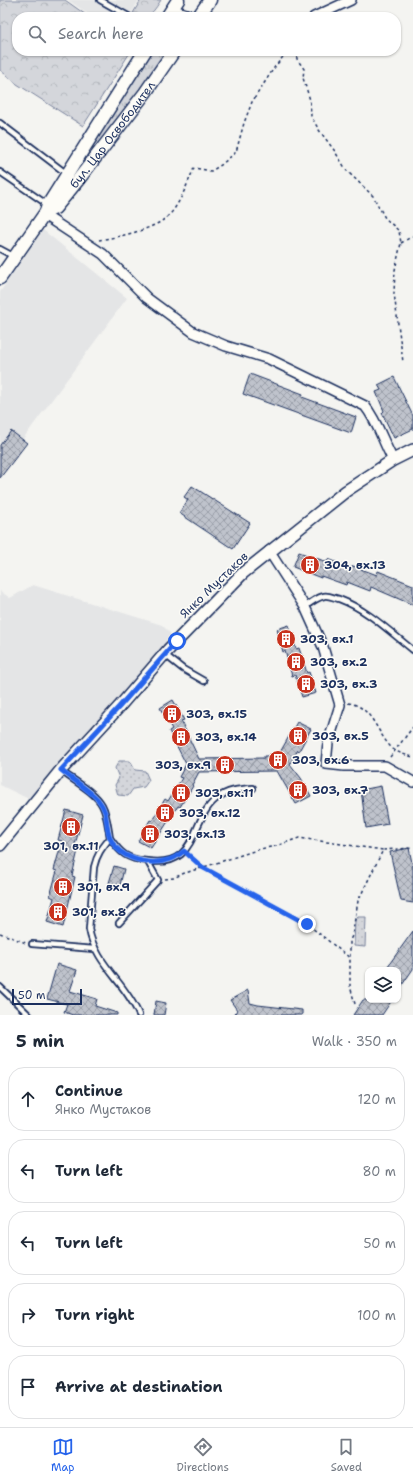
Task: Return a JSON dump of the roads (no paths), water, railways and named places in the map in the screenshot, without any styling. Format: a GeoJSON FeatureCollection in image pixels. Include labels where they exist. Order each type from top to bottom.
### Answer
{"type":"FeatureCollection","features":[{"type":"Feature","properties":{"kind":"main road"},"geometry":{"type":"LineString","coordinates":[[202,12],[210,0]]}},
{"type":"Feature","properties":{"kind":"main road","name":"бул. Цар Освободител"},"geometry":{"type":"LineString","coordinates":[[2,273],[46,210],[142,56]]}},
{"type":"Feature","properties":{"kind":"main road","name":"бул. Цар Освободител"},"geometry":{"type":"LineString","coordinates":[[46,210],[56,208],[145,93],[171,56]]}},
{"type":"Feature","properties":{"kind":"street"},"geometry":{"type":"LineString","coordinates":[[325,12],[351,0]]}},
{"type":"Feature","properties":{"kind":"street"},"geometry":{"type":"LineString","coordinates":[[46,210],[103,254],[146,298],[193,332],[226,346],[269,360],[365,406],[374,418],[385,445],[394,460]]}},
{"type":"Feature","properties":{"kind":"street","name":"Янко Мустаков"},"geometry":{"type":"LineString","coordinates":[[0,845],[61,770],[119,707],[164,654],[243,573],[346,491],[394,460],[413,450]]}},
{"type":"Feature","properties":{"kind":"street"},"geometry":{"type":"LineString","coordinates":[[269,551],[305,607],[323,647],[340,705],[328,743],[326,764],[344,766],[385,766],[413,782]]}},
{"type":"Feature","properties":{"kind":"lane"},"geometry":{"type":"LineString","coordinates":[[100,0],[121,12]]}},
{"type":"Feature","properties":{"kind":"lane"},"geometry":{"type":"LineString","coordinates":[[0,123],[67,174]]}},
{"type":"Feature","properties":{"kind":"lane"},"geometry":{"type":"LineString","coordinates":[[0,172],[46,210]]}},
{"type":"Feature","properties":{"kind":"lane"},"geometry":{"type":"LineString","coordinates":[[0,249],[14,257]]}},
{"type":"Feature","properties":{"kind":"lane"},"geometry":{"type":"LineString","coordinates":[[305,607],[315,599],[325,596],[331,596],[352,604],[368,613],[413,650]]}},
{"type":"Feature","properties":{"kind":"lane"},"geometry":{"type":"LineString","coordinates":[[164,654],[183,670],[204,681]]}},
{"type":"Feature","properties":{"kind":"lane"},"geometry":{"type":"LineString","coordinates":[[61,770],[98,799],[103,806],[110,838],[119,851],[124,855],[137,860],[148,862],[170,860],[184,851],[193,839],[204,814],[215,800],[224,793],[254,788]]}},
{"type":"Feature","properties":{"kind":"lane"},"geometry":{"type":"LineString","coordinates":[[110,838],[96,857],[89,930],[94,949],[130,998],[139,1015]]}},
{"type":"Feature","properties":{"kind":"lane"},"geometry":{"type":"LineString","coordinates":[[119,924],[158,880],[148,862]]}},
{"type":"Feature","properties":{"kind":"lane"},"geometry":{"type":"LineString","coordinates":[[32,944],[94,949]]}},
{"type":"Feature","properties":{"kind":"lane"},"geometry":{"type":"LineString","coordinates":[[0,987],[29,1015]]}},
{"type":"Feature","properties":{"kind":"place","name":"304, вх.13"},"geometry":{"type":"Point","coordinates":[310,565]}},
{"type":"Feature","properties":{"kind":"place","name":"303, вх.1"},"geometry":{"type":"Point","coordinates":[286,639]}},
{"type":"Feature","properties":{"kind":"place","name":"303, вх.2"},"geometry":{"type":"Point","coordinates":[296,662]}},
{"type":"Feature","properties":{"kind":"place","name":"303, вх.3"},"geometry":{"type":"Point","coordinates":[306,684]}},
{"type":"Feature","properties":{"kind":"place","name":"303, вх.15"},"geometry":{"type":"Point","coordinates":[172,714]}},
{"type":"Feature","properties":{"kind":"place","name":"303, вх.5"},"geometry":{"type":"Point","coordinates":[298,736]}},
{"type":"Feature","properties":{"kind":"place","name":"303, вх.14"},"geometry":{"type":"Point","coordinates":[181,737]}},
{"type":"Feature","properties":{"kind":"place","name":"303, вх.6"},"geometry":{"type":"Point","coordinates":[278,760]}},
{"type":"Feature","properties":{"kind":"place","name":"303, вх.9"},"geometry":{"type":"Point","coordinates":[225,765]}},
{"type":"Feature","properties":{"kind":"place","name":"303, вх.7"},"geometry":{"type":"Point","coordinates":[298,790]}},
{"type":"Feature","properties":{"kind":"place","name":"303, вх.11"},"geometry":{"type":"Point","coordinates":[181,793]}},
{"type":"Feature","properties":{"kind":"place","name":"303, вх.12"},"geometry":{"type":"Point","coordinates":[165,813]}},
{"type":"Feature","properties":{"kind":"place","name":"301, вх.11"},"geometry":{"type":"Point","coordinates":[71,827]}},
{"type":"Feature","properties":{"kind":"place","name":"303, вх.13"},"geometry":{"type":"Point","coordinates":[150,834]}},
{"type":"Feature","properties":{"kind":"place","name":"301, вх.9"},"geometry":{"type":"Point","coordinates":[63,887]}},
{"type":"Feature","properties":{"kind":"place","name":"301, вх.8"},"geometry":{"type":"Point","coordinates":[58,912]}}]}
